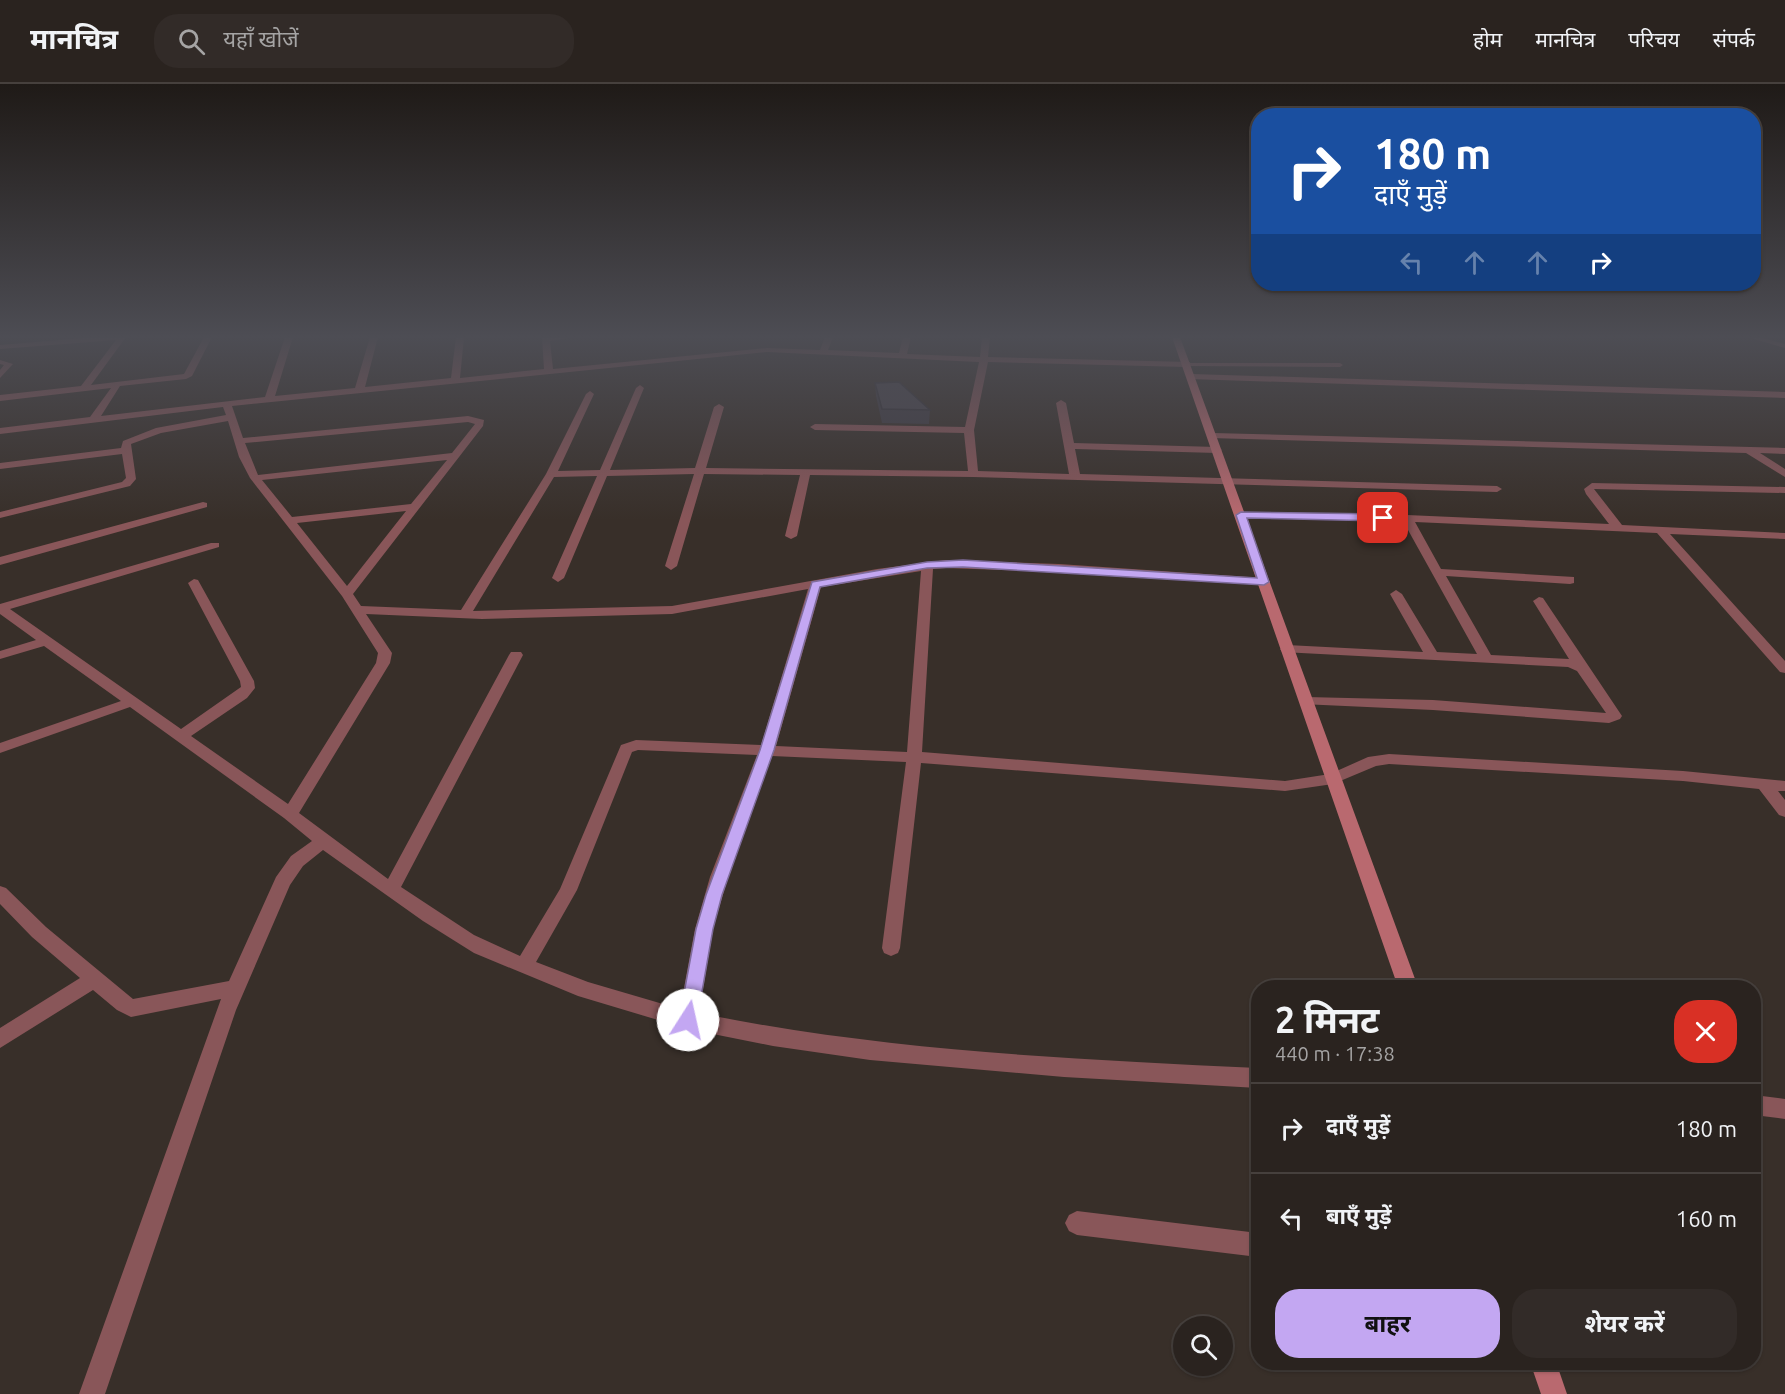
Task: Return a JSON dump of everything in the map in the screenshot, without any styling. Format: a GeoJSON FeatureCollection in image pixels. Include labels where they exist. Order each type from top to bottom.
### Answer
{"type":"FeatureCollection","features":[{"type":"Feature","properties":{"kind":"main road"},"geometry":{"type":"LineString","coordinates":[[1199,398],[1405,980]]}},
{"type":"Feature","properties":{"kind":"main road"},"geometry":{"type":"LineString","coordinates":[[1547,1370],[1557,1393]]}},
{"type":"Feature","properties":{"kind":"street"},"geometry":{"type":"LineString","coordinates":[[94,419],[108,398]]}},
{"type":"Feature","properties":{"kind":"street"},"geometry":{"type":"LineString","coordinates":[[0,431],[279,398]]}},
{"type":"Feature","properties":{"kind":"street"},"geometry":{"type":"LineString","coordinates":[[464,615],[550,474],[588,398]]}},
{"type":"Feature","properties":{"kind":"street"},"geometry":{"type":"LineString","coordinates":[[558,578],[636,398]]}},
{"type":"Feature","properties":{"kind":"street"},"geometry":{"type":"LineString","coordinates":[[973,474],[969,430],[976,398]]}},
{"type":"Feature","properties":{"kind":"street"},"geometry":{"type":"LineString","coordinates":[[1061,403],[1075,476]]}},
{"type":"Feature","properties":{"kind":"street"},"geometry":{"type":"LineString","coordinates":[[227,404],[244,457],[255,478],[347,594],[382,645],[385,653],[383,663],[290,814]]}},
{"type":"Feature","properties":{"kind":"street"},"geometry":{"type":"LineString","coordinates":[[671,566],[719,407]]}},
{"type":"Feature","properties":{"kind":"street"},"geometry":{"type":"LineString","coordinates":[[0,514],[126,484],[132,479],[126,443],[134,437],[231,417]]}},
{"type":"Feature","properties":{"kind":"street"},"geometry":{"type":"LineString","coordinates":[[240,441],[468,419],[479,420],[480,424],[347,594]]}},
{"type":"Feature","properties":{"kind":"street"},"geometry":{"type":"LineString","coordinates":[[815,427],[969,430]]}},
{"type":"Feature","properties":{"kind":"street"},"geometry":{"type":"LineString","coordinates":[[1070,446],[1215,443],[1785,451]]}},
{"type":"Feature","properties":{"kind":"street"},"geometry":{"type":"LineString","coordinates":[[0,466],[127,450]]}},
{"type":"Feature","properties":{"kind":"street"},"geometry":{"type":"LineString","coordinates":[[1748,450],[1785,474]]}},
{"type":"Feature","properties":{"kind":"street"},"geometry":{"type":"LineString","coordinates":[[255,478],[454,456]]}},
{"type":"Feature","properties":{"kind":"street"},"geometry":{"type":"LineString","coordinates":[[550,474],[701,471],[973,474],[1497,489]]}},
{"type":"Feature","properties":{"kind":"street"},"geometry":{"type":"LineString","coordinates":[[792,536],[806,472]]}},
{"type":"Feature","properties":{"kind":"street"},"geometry":{"type":"LineString","coordinates":[[1619,529],[1592,494],[1589,489],[1592,486],[1785,490]]}},
{"type":"Feature","properties":{"kind":"street"},"geometry":{"type":"LineString","coordinates":[[0,561],[203,506]]}},
{"type":"Feature","properties":{"kind":"street"},"geometry":{"type":"LineString","coordinates":[[289,521],[417,507]]}},
{"type":"Feature","properties":{"kind":"street"},"geometry":{"type":"LineString","coordinates":[[1241,515],[1407,518],[1785,536]]}},
{"type":"Feature","properties":{"kind":"street"},"geometry":{"type":"LineString","coordinates":[[1407,518],[1487,660]]}},
{"type":"Feature","properties":{"kind":"street"},"geometry":{"type":"LineString","coordinates":[[1661,531],[1785,669]]}},
{"type":"Feature","properties":{"kind":"street"},"geometry":{"type":"LineString","coordinates":[[0,608],[214,545]]}},
{"type":"Feature","properties":{"kind":"street"},"geometry":{"type":"LineString","coordinates":[[358,610],[464,615],[672,610],[927,565],[963,564],[1059,568],[1264,582]]}},
{"type":"Feature","properties":{"kind":"street"},"geometry":{"type":"LineString","coordinates":[[891,948],[914,758],[927,565]]}},
{"type":"Feature","properties":{"kind":"street"},"geometry":{"type":"LineString","coordinates":[[1438,572],[1570,580]]}},
{"type":"Feature","properties":{"kind":"street"},"geometry":{"type":"LineString","coordinates":[[180,737],[242,695],[248,688],[247,681],[194,583]]}},
{"type":"Feature","properties":{"kind":"street"},"geometry":{"type":"LineString","coordinates":[[688,1020],[704,929],[719,877],[767,750],[816,585]]}},
{"type":"Feature","properties":{"kind":"street"},"geometry":{"type":"LineString","coordinates":[[1396,594],[1432,657]]}},
{"type":"Feature","properties":{"kind":"street"},"geometry":{"type":"LineString","coordinates":[[1306,701],[1392,703],[1616,716],[1539,601]]}},
{"type":"Feature","properties":{"kind":"street"},"geometry":{"type":"LineString","coordinates":[[0,608],[40,643],[290,814],[311,850],[391,890],[436,921],[491,953],[559,981],[688,1020],[787,1041],[948,1061],[1251,1078]]}},
{"type":"Feature","properties":{"kind":"street"},"geometry":{"type":"LineString","coordinates":[[0,655],[40,643]]}},
{"type":"Feature","properties":{"kind":"street"},"geometry":{"type":"LineString","coordinates":[[1287,649],[1563,662],[1582,668]]}},
{"type":"Feature","properties":{"kind":"street"},"geometry":{"type":"LineString","coordinates":[[391,890],[516,655]]}},
{"type":"Feature","properties":{"kind":"street"},"geometry":{"type":"LineString","coordinates":[[0,748],[126,704]]}},
{"type":"Feature","properties":{"kind":"street"},"geometry":{"type":"LineString","coordinates":[[524,967],[568,890],[627,749],[636,745],[914,758],[1285,786],[1333,779],[1373,761],[1389,759],[1683,776],[1785,786]]}},
{"type":"Feature","properties":{"kind":"street"},"geometry":{"type":"LineString","coordinates":[[1764,784],[1785,811]]}},
{"type":"Feature","properties":{"kind":"street"},"geometry":{"type":"LineString","coordinates":[[93,1394],[181,1134],[236,988],[282,882],[311,850]]}},
{"type":"Feature","properties":{"kind":"street"},"geometry":{"type":"LineString","coordinates":[[0,893],[39,932],[123,1004],[131,1008],[236,988]]}},
{"type":"Feature","properties":{"kind":"street"},"geometry":{"type":"LineString","coordinates":[[0,1039],[94,979]]}},
{"type":"Feature","properties":{"kind":"street"},"geometry":{"type":"LineString","coordinates":[[1761,1106],[1785,1108]]}},
{"type":"Feature","properties":{"kind":"street"},"geometry":{"type":"LineString","coordinates":[[1077,1223],[1251,1244]]}},
{"type":"Feature","properties":{"kind":"building"},"geometry":{"type":"Polygon","coordinates":[[[879,398],[917,398],[930,410],[882,409],[879,398]]]}},
{"type":"Feature","properties":{"kind":"route"},"geometry":{"type":"LineString","coordinates":[[688,1020],[704,929],[719,877],[767,750],[816,585],[927,565],[963,564],[1264,582],[1241,515],[1383,518]]}}]}
